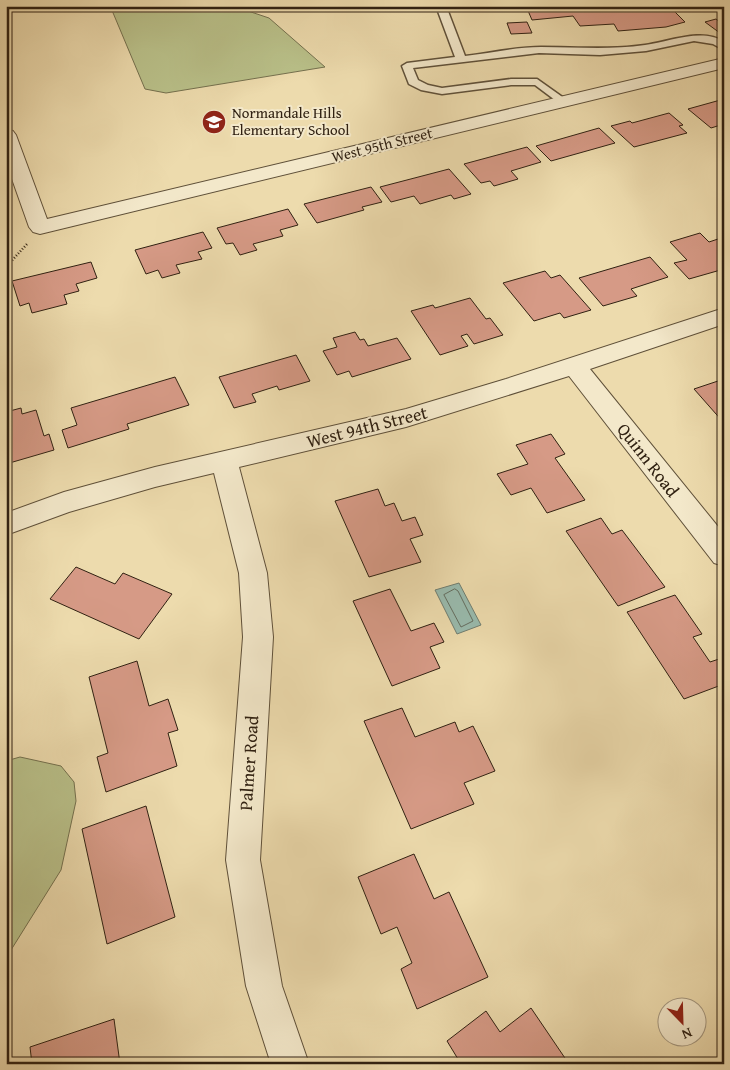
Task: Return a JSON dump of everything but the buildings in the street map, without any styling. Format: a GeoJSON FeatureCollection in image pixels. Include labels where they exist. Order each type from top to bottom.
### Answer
{"type":"FeatureCollection","features":[{"type":"Feature","properties":{"kind":"street","name":"West 95th Street"},"geometry":{"type":"LineString","coordinates":[[6,135],[40,228],[724,62]]}},
{"type":"Feature","properties":{"kind":"street","name":"West 94th Street"},"geometry":{"type":"LineString","coordinates":[[6,524],[64,503],[155,477],[406,418],[724,316]]}},
{"type":"Feature","properties":{"kind":"street","name":"Quinn Road"},"geometry":{"type":"LineString","coordinates":[[573,365],[724,555]]}},
{"type":"Feature","properties":{"kind":"street","name":"Palmer Road"},"geometry":{"type":"LineString","coordinates":[[224,461],[253,573],[258,637],[243,860],[264,986],[290,1064]]}},
{"type":"Feature","properties":{"kind":"lane"},"geometry":{"type":"LineString","coordinates":[[441,6],[461,60]]}},
{"type":"Feature","properties":{"kind":"lane"},"geometry":{"type":"LineString","coordinates":[[563,101],[537,82],[511,82],[442,91],[425,88],[413,82],[407,66],[539,50],[600,52],[646,48],[694,38],[716,41],[724,46]]}},
{"type":"Feature","properties":{"kind":"path"},"geometry":{"type":"LineString","coordinates":[[717,6],[724,11]]}},
{"type":"Feature","properties":{"kind":"green space"},"geometry":{"type":"Polygon","coordinates":[[[126,6],[233,6],[269,18],[325,67],[166,93],[145,89],[111,8],[126,6]]]}},
{"type":"Feature","properties":{"kind":"green space"},"geometry":{"type":"Polygon","coordinates":[[[20,757],[61,766],[74,782],[76,801],[61,870],[6,958],[6,761],[20,757]]]}},
{"type":"Feature","properties":{"kind":"water"},"geometry":{"type":"Polygon","coordinates":[[[459,583],[481,625],[457,634],[435,590],[459,583]]]}},
{"type":"Feature","properties":{"kind":"place","name":"Normandale Hills Elementary School"},"geometry":{"type":"Point","coordinates":[214,122]}}]}
